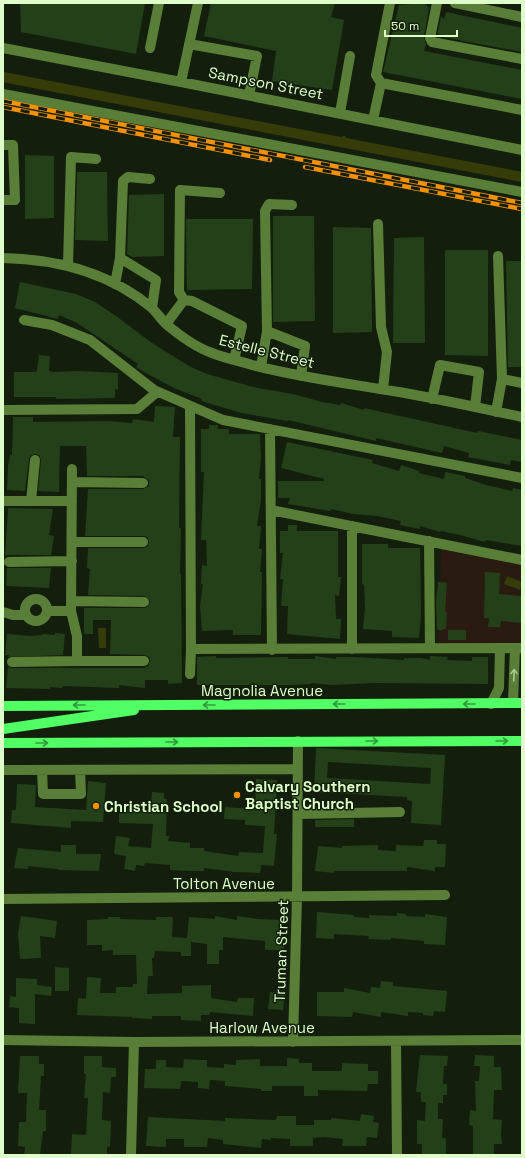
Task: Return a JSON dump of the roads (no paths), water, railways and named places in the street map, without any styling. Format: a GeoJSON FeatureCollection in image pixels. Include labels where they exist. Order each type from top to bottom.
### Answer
{"type":"FeatureCollection","features":[{"type":"Feature","properties":{"kind":"main road","name":"Magnolia Avenue"},"geometry":{"type":"LineString","coordinates":[[3,706],[518,703]]}},
{"type":"Feature","properties":{"kind":"main road"},"geometry":{"type":"LineString","coordinates":[[3,729],[176,705]]}},
{"type":"Feature","properties":{"kind":"main road"},"geometry":{"type":"LineString","coordinates":[[3,743],[522,741]]}},
{"type":"Feature","properties":{"kind":"street"},"geometry":{"type":"LineString","coordinates":[[150,48],[159,3]]}},
{"type":"Feature","properties":{"kind":"street"},"geometry":{"type":"LineString","coordinates":[[181,82],[198,3]]}},
{"type":"Feature","properties":{"kind":"street"},"geometry":{"type":"LineString","coordinates":[[373,120],[381,83],[376,75],[390,3]]}},
{"type":"Feature","properties":{"kind":"street"},"geometry":{"type":"LineString","coordinates":[[437,3],[430,38],[432,42],[522,59]]}},
{"type":"Feature","properties":{"kind":"street"},"geometry":{"type":"LineString","coordinates":[[456,3],[522,17]]}},
{"type":"Feature","properties":{"kind":"street"},"geometry":{"type":"LineString","coordinates":[[190,44],[257,56],[249,95]]}},
{"type":"Feature","properties":{"kind":"street","name":"Sampson Street"},"geometry":{"type":"LineString","coordinates":[[3,48],[249,95],[522,150]]}},
{"type":"Feature","properties":{"kind":"street"},"geometry":{"type":"LineString","coordinates":[[340,113],[350,56]]}},
{"type":"Feature","properties":{"kind":"street"},"geometry":{"type":"LineString","coordinates":[[381,83],[522,110]]}},
{"type":"Feature","properties":{"kind":"street"},"geometry":{"type":"LineString","coordinates":[[3,94],[522,192]]}},
{"type":"Feature","properties":{"kind":"street"},"geometry":{"type":"LineString","coordinates":[[3,145],[14,145],[15,200],[3,200]]}},
{"type":"Feature","properties":{"kind":"street"},"geometry":{"type":"LineString","coordinates":[[68,265],[70,157],[96,159]]}},
{"type":"Feature","properties":{"kind":"street"},"geometry":{"type":"LineString","coordinates":[[115,284],[120,258],[123,181],[128,177],[150,179]]}},
{"type":"Feature","properties":{"kind":"street"},"geometry":{"type":"LineString","coordinates":[[184,300],[179,292],[180,190],[220,193]]}},
{"type":"Feature","properties":{"kind":"street"},"geometry":{"type":"LineString","coordinates":[[261,367],[267,331],[265,208],[269,204],[292,205]]}},
{"type":"Feature","properties":{"kind":"street"},"geometry":{"type":"LineString","coordinates":[[378,224],[381,327],[387,352],[383,389]]}},
{"type":"Feature","properties":{"kind":"street"},"geometry":{"type":"LineString","coordinates":[[496,412],[502,379],[498,256]]}},
{"type":"Feature","properties":{"kind":"street","name":"Estelle Street"},"geometry":{"type":"LineString","coordinates":[[3,258],[28,258],[68,265],[115,284],[152,308],[166,324],[211,353],[261,367],[302,376],[383,389],[522,417]]}},
{"type":"Feature","properties":{"kind":"street"},"geometry":{"type":"LineString","coordinates":[[120,258],[156,280],[152,308]]}},
{"type":"Feature","properties":{"kind":"street"},"geometry":{"type":"LineString","coordinates":[[166,324],[184,300]]}},
{"type":"Feature","properties":{"kind":"street"},"geometry":{"type":"LineString","coordinates":[[184,300],[192,301],[242,326],[234,360]]}},
{"type":"Feature","properties":{"kind":"street"},"geometry":{"type":"LineString","coordinates":[[24,320],[52,325],[90,340],[157,392],[223,420],[522,478]]}},
{"type":"Feature","properties":{"kind":"street"},"geometry":{"type":"LineString","coordinates":[[267,331],[305,346],[302,376]]}},
{"type":"Feature","properties":{"kind":"street"},"geometry":{"type":"LineString","coordinates":[[432,399],[440,365],[479,372],[475,407]]}},
{"type":"Feature","properties":{"kind":"street"},"geometry":{"type":"LineString","coordinates":[[502,379],[522,383]]}},
{"type":"Feature","properties":{"kind":"street"},"geometry":{"type":"LineString","coordinates":[[4,410],[137,409],[157,392]]}},
{"type":"Feature","properties":{"kind":"street"},"geometry":{"type":"LineString","coordinates":[[190,407],[190,674]]}},
{"type":"Feature","properties":{"kind":"street"},"geometry":{"type":"LineString","coordinates":[[270,429],[272,650]]}},
{"type":"Feature","properties":{"kind":"street"},"geometry":{"type":"LineString","coordinates":[[31,501],[35,460]]}},
{"type":"Feature","properties":{"kind":"street"},"geometry":{"type":"LineString","coordinates":[[72,469],[71,606],[77,636],[77,661]]}},
{"type":"Feature","properties":{"kind":"street"},"geometry":{"type":"LineString","coordinates":[[72,482],[143,483]]}},
{"type":"Feature","properties":{"kind":"street"},"geometry":{"type":"LineString","coordinates":[[3,501],[72,502]]}},
{"type":"Feature","properties":{"kind":"street"},"geometry":{"type":"LineString","coordinates":[[271,510],[522,560]]}},
{"type":"Feature","properties":{"kind":"street"},"geometry":{"type":"LineString","coordinates":[[352,526],[352,649]]}},
{"type":"Feature","properties":{"kind":"street"},"geometry":{"type":"LineString","coordinates":[[428,541],[430,648]]}},
{"type":"Feature","properties":{"kind":"street"},"geometry":{"type":"LineString","coordinates":[[72,542],[143,542]]}},
{"type":"Feature","properties":{"kind":"street"},"geometry":{"type":"LineString","coordinates":[[9,562],[72,561]]}},
{"type":"Feature","properties":{"kind":"street"},"geometry":{"type":"LineString","coordinates":[[4,612],[13,615],[25,611],[29,601],[40,600],[45,604],[47,611],[44,618],[38,622],[30,620],[25,611]]}},
{"type":"Feature","properties":{"kind":"street"},"geometry":{"type":"LineString","coordinates":[[47,611],[71,606],[144,602]]}},
{"type":"Feature","properties":{"kind":"street"},"geometry":{"type":"LineString","coordinates":[[491,704],[499,688],[500,648]]}},
{"type":"Feature","properties":{"kind":"street"},"geometry":{"type":"LineString","coordinates":[[191,649],[272,650],[518,648],[518,703]]}},
{"type":"Feature","properties":{"kind":"street"},"geometry":{"type":"LineString","coordinates":[[12,662],[144,661]]}},
{"type":"Feature","properties":{"kind":"street","name":"Truman Street"},"geometry":{"type":"LineString","coordinates":[[293,1042],[297,897],[298,741]]}},
{"type":"Feature","properties":{"kind":"street"},"geometry":{"type":"LineString","coordinates":[[3,770],[298,769]]}},
{"type":"Feature","properties":{"kind":"street"},"geometry":{"type":"LineString","coordinates":[[42,770],[43,794],[81,794],[80,770]]}},
{"type":"Feature","properties":{"kind":"street"},"geometry":{"type":"LineString","coordinates":[[298,814],[400,812]]}},
{"type":"Feature","properties":{"kind":"street","name":"Tolton Avenue"},"geometry":{"type":"LineString","coordinates":[[3,899],[445,895]]}},
{"type":"Feature","properties":{"kind":"street","name":"Harlow Avenue"},"geometry":{"type":"LineString","coordinates":[[3,1040],[293,1042],[522,1040]]}},
{"type":"Feature","properties":{"kind":"street"},"geometry":{"type":"LineString","coordinates":[[396,1041],[397,1155]]}},
{"type":"Feature","properties":{"kind":"street"},"geometry":{"type":"LineString","coordinates":[[132,1155],[134,1042]]}},
{"type":"Feature","properties":{"kind":"waterway"},"geometry":{"type":"LineString","coordinates":[[3,77],[522,177]]}},
{"type":"Feature","properties":{"kind":"waterway"},"geometry":{"type":"LineString","coordinates":[[343,142],[344,137]]}},
{"type":"Feature","properties":{"kind":"railway"},"geometry":{"type":"LineString","coordinates":[[3,101],[522,203]]}},
{"type":"Feature","properties":{"kind":"railway"},"geometry":{"type":"LineString","coordinates":[[3,107],[270,160]]}},
{"type":"Feature","properties":{"kind":"railway"},"geometry":{"type":"LineString","coordinates":[[305,167],[522,209]]}},
{"type":"Feature","properties":{"kind":"place","name":"Calvary Southern Baptist Church"},"geometry":{"type":"Point","coordinates":[237,795]}},
{"type":"Feature","properties":{"kind":"place","name":"Christian School"},"geometry":{"type":"Point","coordinates":[96,806]}}]}
